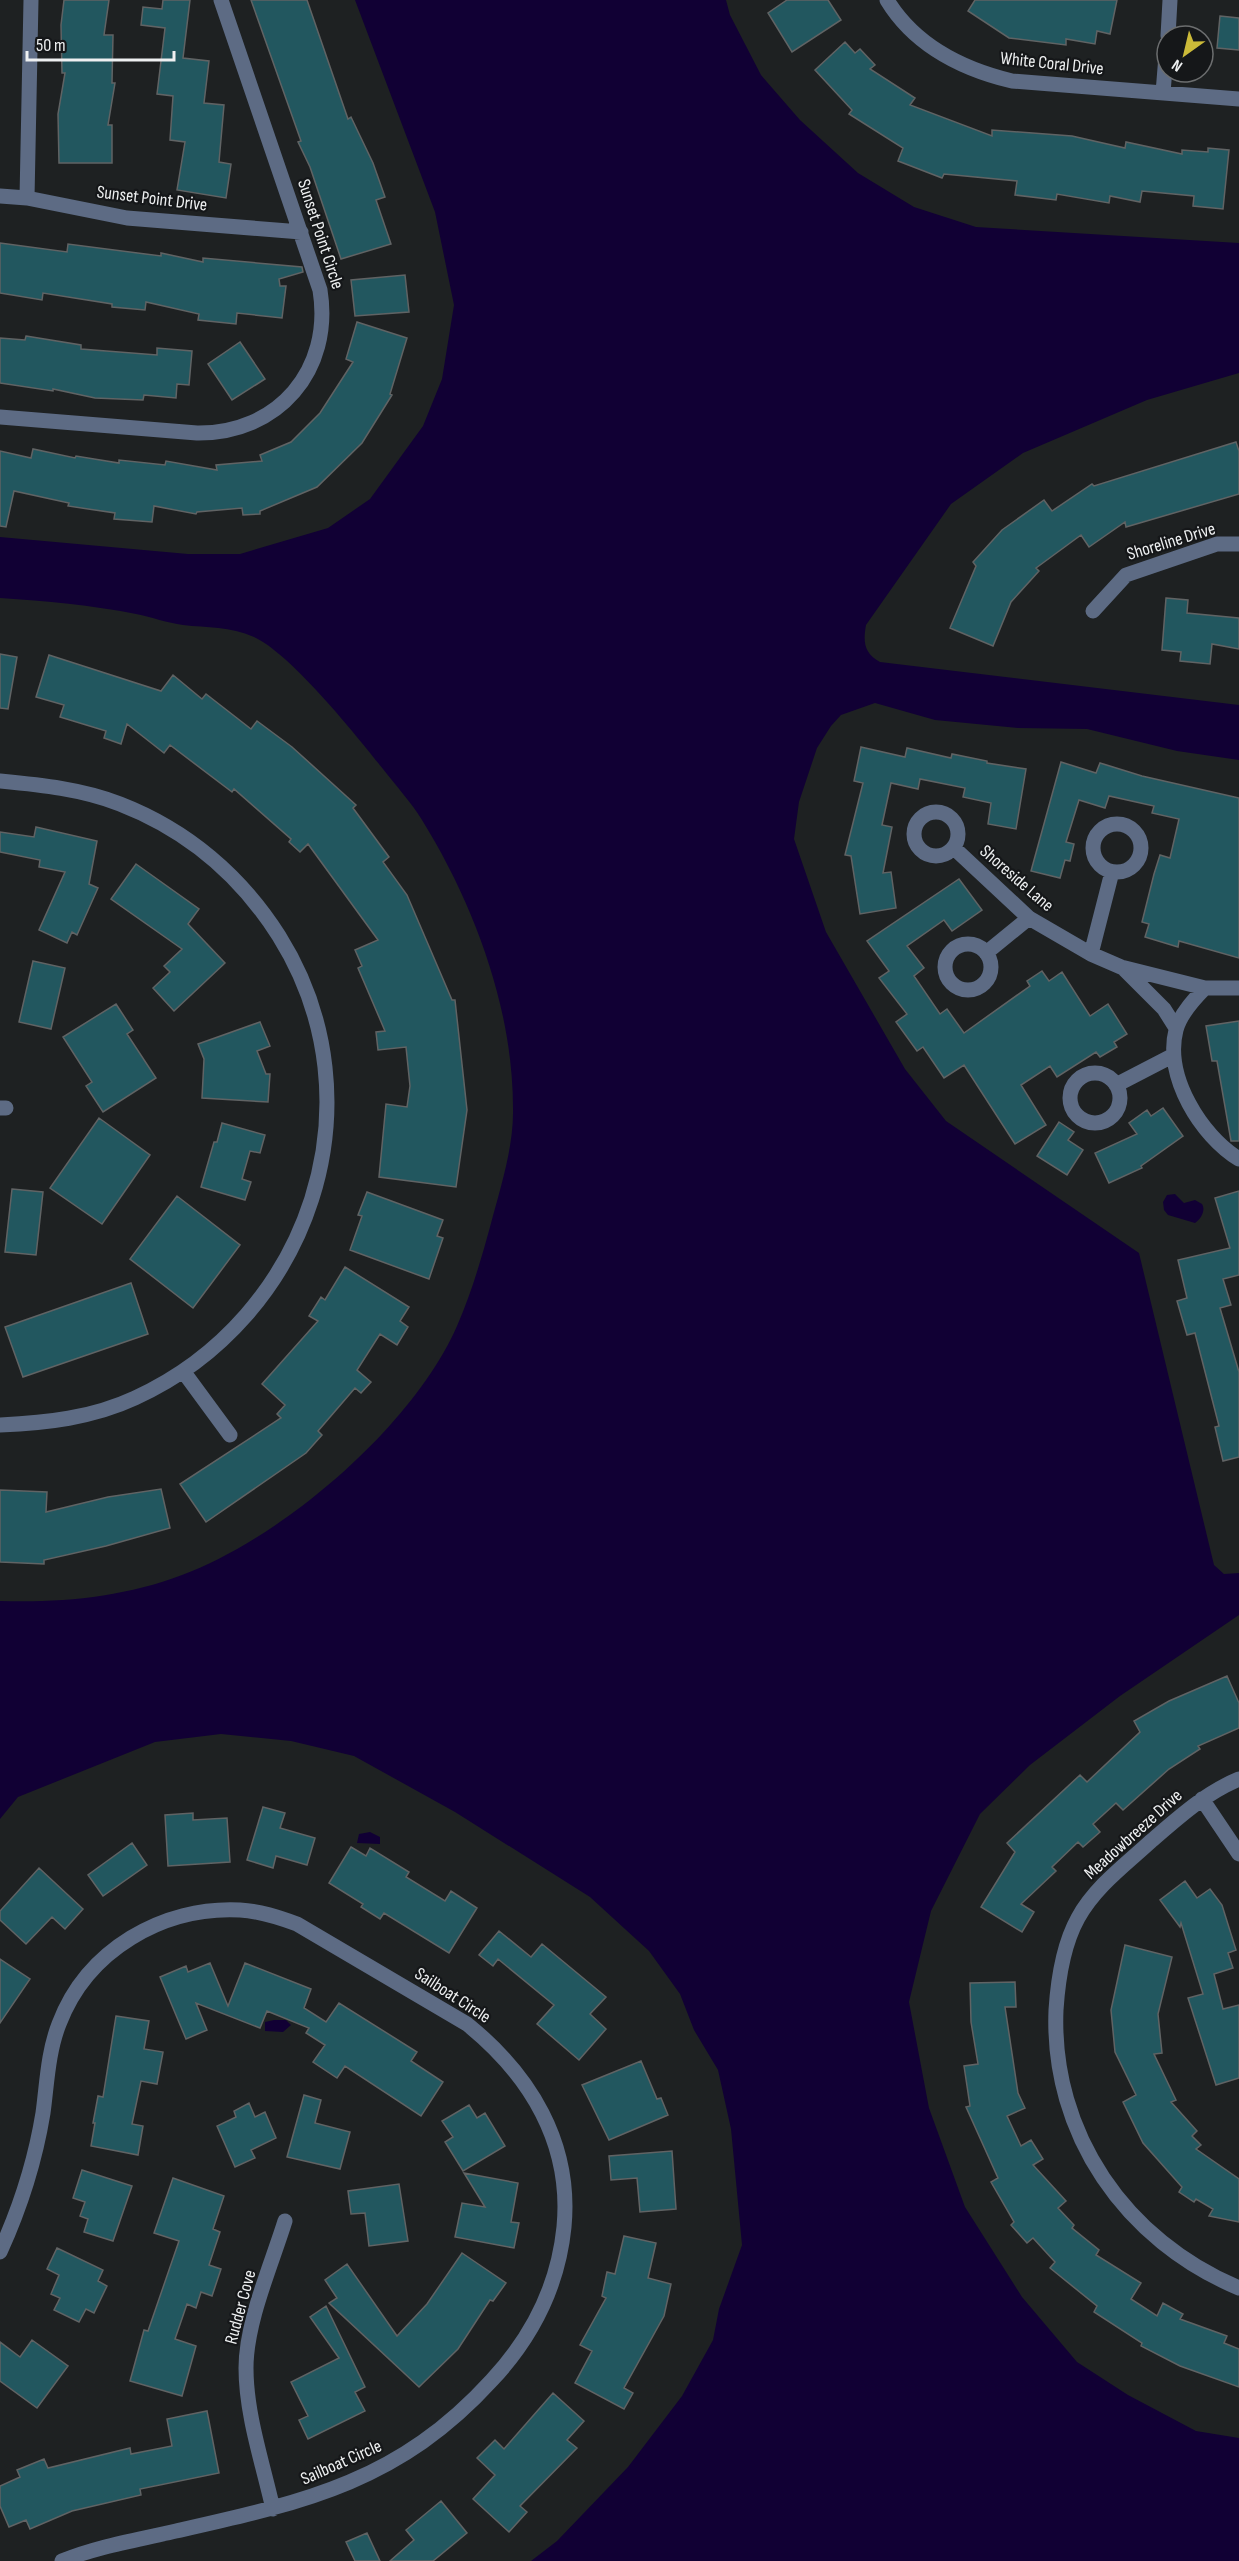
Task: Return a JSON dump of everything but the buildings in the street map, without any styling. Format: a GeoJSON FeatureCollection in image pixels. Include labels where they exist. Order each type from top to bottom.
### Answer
{"type":"FeatureCollection","features":[{"type":"Feature","properties":{"kind":"street"},"geometry":{"type":"LineString","coordinates":[[27,198],[30,0]]}},
{"type":"Feature","properties":{"kind":"street","name":"Sunset Point Circle"},"geometry":{"type":"LineString","coordinates":[[0,417],[211,433],[240,428],[266,416],[289,397],[303,380],[313,361],[321,333],[320,290],[220,0]]}},
{"type":"Feature","properties":{"kind":"street","name":"White Coral Drive"},"geometry":{"type":"LineString","coordinates":[[887,0],[910,29],[932,48],[957,63],[984,74],[1012,81],[1239,99]]}},
{"type":"Feature","properties":{"kind":"street"},"geometry":{"type":"LineString","coordinates":[[1169,24],[1170,0]]}},
{"type":"Feature","properties":{"kind":"street"},"geometry":{"type":"LineString","coordinates":[[1163,93],[1164,84]]}},
{"type":"Feature","properties":{"kind":"street","name":"Sunset Point Drive"},"geometry":{"type":"LineString","coordinates":[[0,196],[27,198],[127,218],[301,232]]}},
{"type":"Feature","properties":{"kind":"street","name":"Shoreline Drive"},"geometry":{"type":"LineString","coordinates":[[1093,611],[1126,575],[1216,544],[1239,544]]}},
{"type":"Feature","properties":{"kind":"street"},"geometry":{"type":"LineString","coordinates":[[0,781],[46,785],[88,793],[120,804],[184,837],[218,863],[254,901],[289,953],[307,992],[319,1033],[327,1104],[322,1162],[311,1203],[296,1243],[266,1292],[228,1335],[183,1371],[133,1399],[93,1413],[36,1424],[0,1425]]}},
{"type":"Feature","properties":{"kind":"street","name":"Shoreside Lane"},"geometry":{"type":"LineString","coordinates":[[954,848],[1029,918],[1091,954],[1121,967],[1205,988],[1239,988]]}},
{"type":"Feature","properties":{"kind":"street"},"geometry":{"type":"LineString","coordinates":[[1091,954],[1112,872]]}},
{"type":"Feature","properties":{"kind":"street"},"geometry":{"type":"LineString","coordinates":[[986,952],[1029,918]]}},
{"type":"Feature","properties":{"kind":"street","name":"Shoreside Lane"},"geometry":{"type":"LineString","coordinates":[[1121,967],[1149,991],[1164,1008],[1176,1028]]}},
{"type":"Feature","properties":{"kind":"street"},"geometry":{"type":"LineString","coordinates":[[1205,988],[1189,1006],[1176,1028],[1172,1056],[1194,1117],[1224,1150],[1239,1159]]}},
{"type":"Feature","properties":{"kind":"street"},"geometry":{"type":"LineString","coordinates":[[1116,1085],[1172,1056]]}},
{"type":"Feature","properties":{"kind":"street"},"geometry":{"type":"LineString","coordinates":[[183,1371],[230,1435]]}},
{"type":"Feature","properties":{"kind":"street","name":"Meadowbreeze Drive"},"geometry":{"type":"LineString","coordinates":[[1239,1779],[1202,1799],[1108,1881],[1082,1911],[1071,1932],[1062,1963],[1056,2030],[1059,2069],[1068,2109],[1083,2146],[1111,2192],[1135,2219],[1178,2256],[1214,2277],[1239,2288]]}},
{"type":"Feature","properties":{"kind":"street"},"geometry":{"type":"LineString","coordinates":[[1202,1799],[1239,1854]]}},
{"type":"Feature","properties":{"kind":"street","name":"Sailboat Circle"},"geometry":{"type":"LineString","coordinates":[[0,2252],[14,2220],[31,2168],[42,2115],[51,2050],[59,2023],[72,1997],[89,1974],[117,1947],[157,1923],[185,1914],[232,1910],[270,1915],[297,1924],[467,2024],[492,2044],[514,2068],[540,2108],[553,2138],[561,2169],[565,2217],[562,2249],[543,2310],[507,2364],[474,2401],[432,2436],[361,2479],[315,2497],[273,2510],[102,2548],[62,2561]]}},
{"type":"Feature","properties":{"kind":"street","name":"Rudder Cove"},"geometry":{"type":"LineString","coordinates":[[273,2510],[248,2394],[246,2367],[252,2327],[285,2221]]}},
{"type":"Feature","properties":{"kind":"shaded area"},"geometry":{"type":"Polygon","coordinates":[[[355,0],[726,0],[730,15],[761,75],[800,120],[858,173],[914,207],[976,227],[1239,243],[1239,373],[1147,400],[1023,453],[951,504],[866,625],[865,637],[868,651],[880,662],[1239,705],[1239,760],[1177,751],[1087,729],[1018,728],[935,720],[875,703],[841,715],[817,748],[799,802],[794,839],[826,932],[905,1069],[946,1121],[1139,1253],[1214,1565],[1224,1574],[1239,1573],[1239,1615],[1120,1696],[1030,1765],[980,1814],[931,1911],[909,2002],[929,2108],[965,2207],[1022,2297],[1077,2362],[1128,2395],[1196,2431],[1239,2438],[1239,2561],[531,2561],[557,2541],[628,2467],[682,2396],[713,2340],[719,2309],[742,2245],[731,2129],[718,2070],[694,2030],[680,1994],[649,1951],[590,1897],[455,1812],[354,1756],[291,1741],[221,1734],[155,1742],[18,1797],[0,1819],[0,1601],[46,1601],[92,1597],[138,1589],[182,1575],[262,1534],[302,1506],[341,1474],[378,1439],[410,1402],[437,1364],[457,1326],[479,1264],[509,1153],[513,1108],[506,1033],[498,995],[474,922],[441,852],[418,813],[357,736],[304,677],[269,646],[245,633],[177,624],[102,608],[0,598],[0,537],[188,554],[240,554],[328,528],[370,499],[423,426],[442,379],[454,305],[435,212],[355,0]]]}},
{"type":"Feature","properties":{"kind":"shaded area"},"geometry":{"type":"Polygon","coordinates":[[[1175,1194],[1184,1203],[1195,1200],[1202,1204],[1202,1214],[1195,1223],[1168,1215],[1164,1210],[1163,1202],[1167,1195],[1175,1194]]]}},
{"type":"Feature","properties":{"kind":"shaded area"},"geometry":{"type":"Polygon","coordinates":[[[370,1832],[380,1837],[380,1844],[357,1843],[359,1834],[370,1832]]]}},
{"type":"Feature","properties":{"kind":"shaded area"},"geometry":{"type":"Polygon","coordinates":[[[286,2020],[291,2025],[283,2032],[265,2031],[265,2022],[286,2020]]]}}]}
